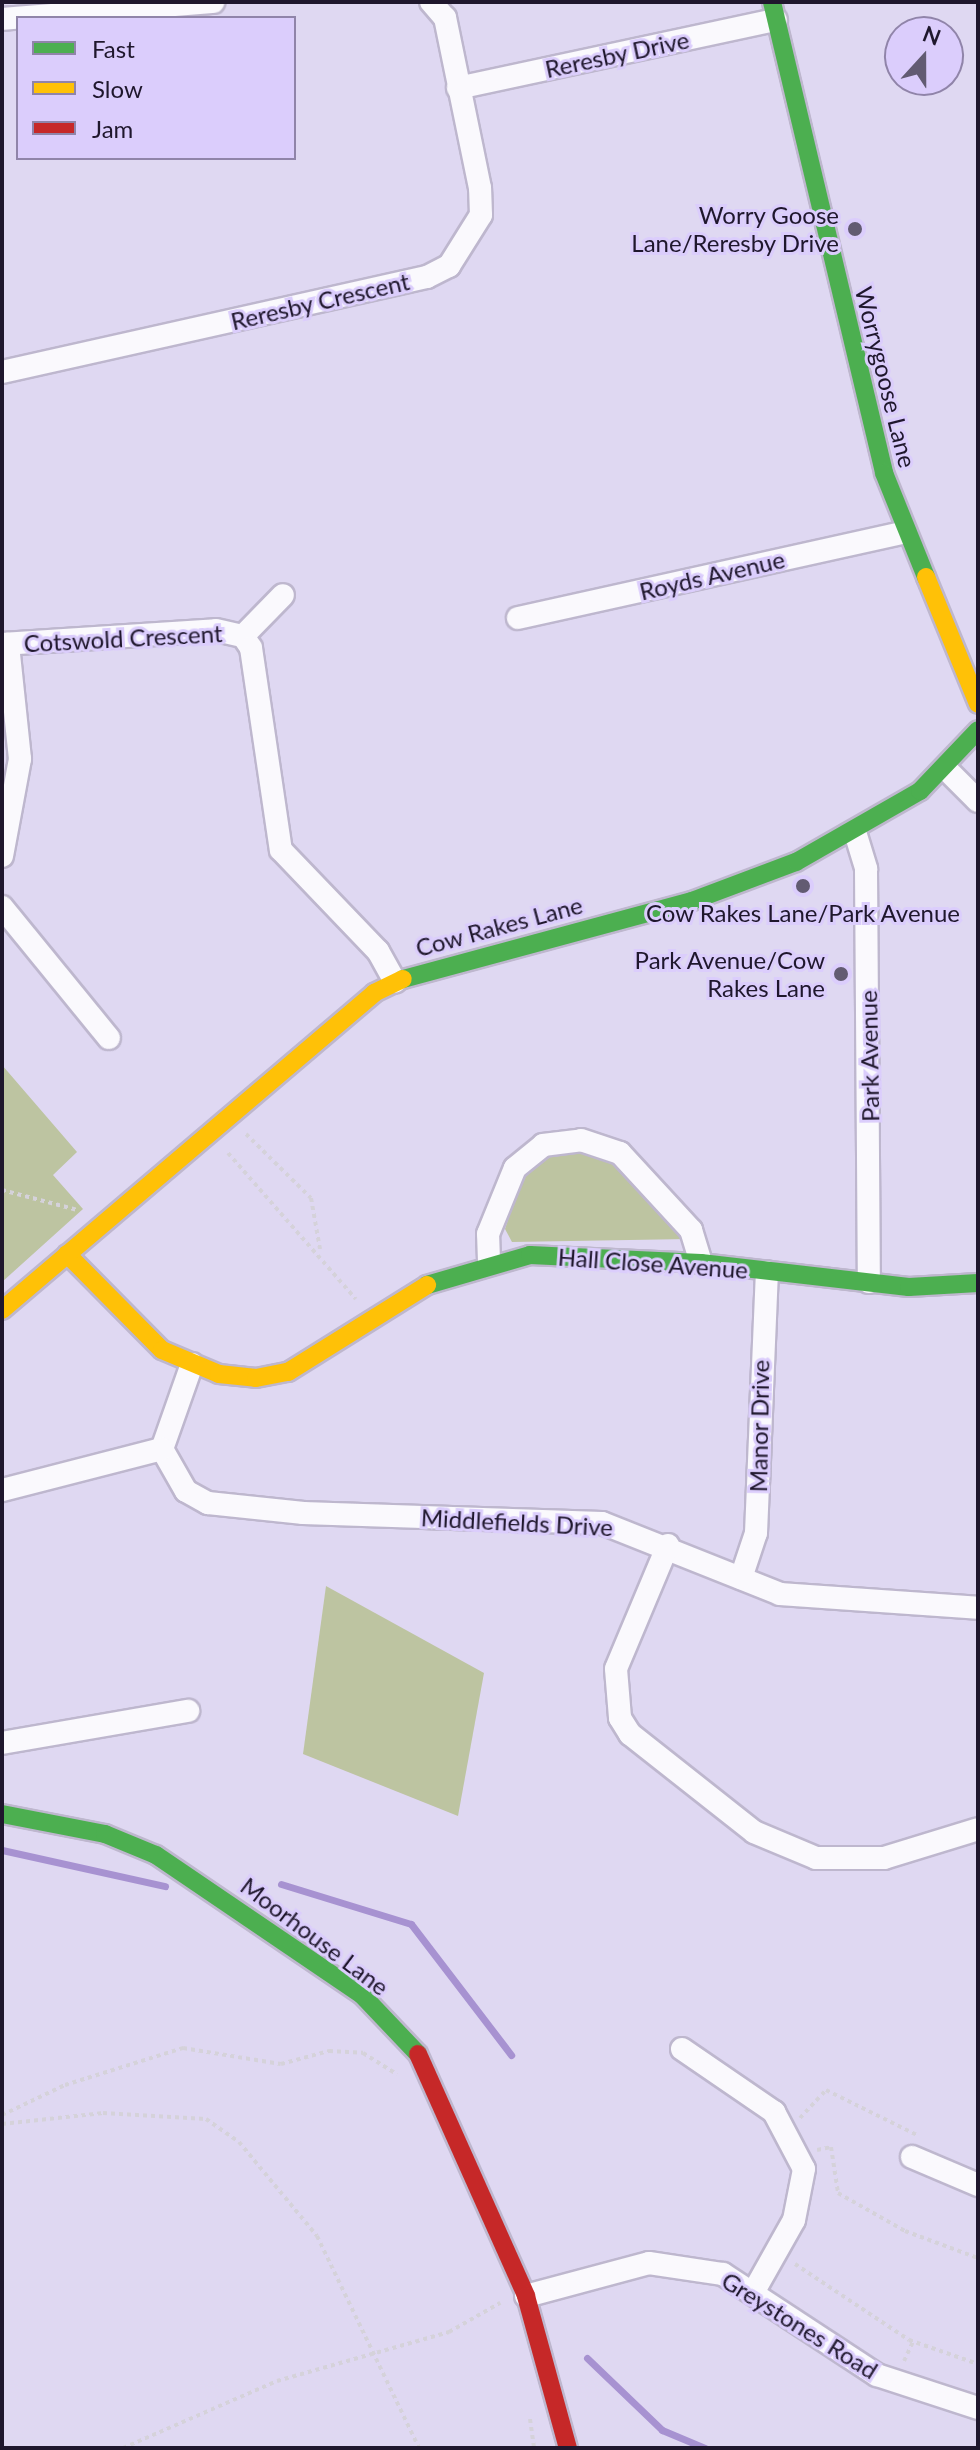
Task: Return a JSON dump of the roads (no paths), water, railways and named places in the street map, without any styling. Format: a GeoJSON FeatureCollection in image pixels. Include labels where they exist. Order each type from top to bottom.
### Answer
{"type":"FeatureCollection","features":[{"type":"Feature","properties":{"kind":"street"},"geometry":{"type":"LineString","coordinates":[[39,16],[213,2]]}},
{"type":"Feature","properties":{"kind":"street","name":"Reresby Crescent"},"geometry":{"type":"LineString","coordinates":[[2,372],[427,277],[449,266],[481,215],[445,18],[431,2]]}},
{"type":"Feature","properties":{"kind":"street","name":"Reresby Drive"},"geometry":{"type":"LineString","coordinates":[[458,88],[774,11]]}},
{"type":"Feature","properties":{"kind":"street","name":"Worrygoose Lane"},"geometry":{"type":"LineString","coordinates":[[774,11],[859,379],[905,532],[978,704]]}},
{"type":"Feature","properties":{"kind":"street","name":"Royds Avenue"},"geometry":{"type":"LineString","coordinates":[[518,618],[905,532]]}},
{"type":"Feature","properties":{"kind":"street","name":"Cotswold Crescent"},"geometry":{"type":"LineString","coordinates":[[243,636],[283,595]]}},
{"type":"Feature","properties":{"kind":"street","name":"Cotswold Crescent"},"geometry":{"type":"LineString","coordinates":[[5,644],[216,630],[243,636],[251,648],[281,850],[378,951],[395,982]]}},
{"type":"Feature","properties":{"kind":"street"},"geometry":{"type":"LineString","coordinates":[[2,856],[20,759],[5,644]]}},
{"type":"Feature","properties":{"kind":"street","name":"Cow Rakes Lane"},"geometry":{"type":"LineString","coordinates":[[2,1310],[351,1009],[395,982],[707,896],[855,832],[946,769],[978,730]]}},
{"type":"Feature","properties":{"kind":"street"},"geometry":{"type":"LineString","coordinates":[[946,769],[978,801]]}},
{"type":"Feature","properties":{"kind":"street","name":"Park Avenue"},"geometry":{"type":"LineString","coordinates":[[855,832],[866,869],[869,1282]]}},
{"type":"Feature","properties":{"kind":"street"},"geometry":{"type":"LineString","coordinates":[[2,907],[109,1038]]}},
{"type":"Feature","properties":{"kind":"street"},"geometry":{"type":"LineString","coordinates":[[489,1261],[488,1234],[515,1168],[543,1145],[581,1140],[620,1153],[691,1230],[701,1263]]}},
{"type":"Feature","properties":{"kind":"street","name":"Hall Close Avenue"},"geometry":{"type":"LineString","coordinates":[[67,1254],[136,1329],[192,1364],[256,1378],[288,1372],[427,1285],[489,1261],[587,1254],[869,1282],[978,1283]]}},
{"type":"Feature","properties":{"kind":"street","name":"Manor Drive"},"geometry":{"type":"LineString","coordinates":[[741,1578],[756,1533],[767,1272]]}},
{"type":"Feature","properties":{"kind":"street"},"geometry":{"type":"LineString","coordinates":[[2,1490],[162,1449],[192,1364]]}},
{"type":"Feature","properties":{"kind":"street","name":"Middlefields Drive"},"geometry":{"type":"LineString","coordinates":[[162,1449],[186,1491],[208,1503],[303,1513],[602,1523],[668,1545],[741,1578],[826,1601],[978,1608]]}},
{"type":"Feature","properties":{"kind":"street"},"geometry":{"type":"LineString","coordinates":[[668,1545],[616,1669],[620,1718],[630,1734],[754,1832],[816,1858],[884,1858],[978,1829]]}},
{"type":"Feature","properties":{"kind":"street"},"geometry":{"type":"LineString","coordinates":[[2,1743],[188,1711]]}},
{"type":"Feature","properties":{"kind":"street","name":"Moorhouse Lane"},"geometry":{"type":"LineString","coordinates":[[2,1814],[105,1834],[156,1855],[362,1995],[439,2088],[523,2288],[568,2448]]}},
{"type":"Feature","properties":{"kind":"street"},"geometry":{"type":"LineString","coordinates":[[682,2049],[761,2100],[785,2129],[799,2153],[802,2197],[754,2291]]}},
{"type":"Feature","properties":{"kind":"street"},"geometry":{"type":"LineString","coordinates":[[915,2159],[978,2185]]}},
{"type":"Feature","properties":{"kind":"street","name":"Greystones Road"},"geometry":{"type":"LineString","coordinates":[[523,2288],[649,2263],[723,2274],[754,2291],[877,2375],[978,2408]]}},
{"type":"Feature","properties":{"kind":"waterway"},"geometry":{"type":"LineString","coordinates":[[2,1850],[165,1886]]}},
{"type":"Feature","properties":{"kind":"waterway"},"geometry":{"type":"LineString","coordinates":[[281,1884],[411,1924],[511,2055]]}},
{"type":"Feature","properties":{"kind":"waterway"},"geometry":{"type":"LineString","coordinates":[[587,2358],[662,2430],[705,2448]]}},
{"type":"Feature","properties":{"kind":"place","name":"Worry Goose Lane/Reresby Drive"},"geometry":{"type":"Point","coordinates":[855,229]}},
{"type":"Feature","properties":{"kind":"place","name":"Cow Rakes Lane/Park Avenue"},"geometry":{"type":"Point","coordinates":[803,886]}},
{"type":"Feature","properties":{"kind":"place","name":"Park Avenue/Cow Rakes Lane"},"geometry":{"type":"Point","coordinates":[841,974]}}]}
